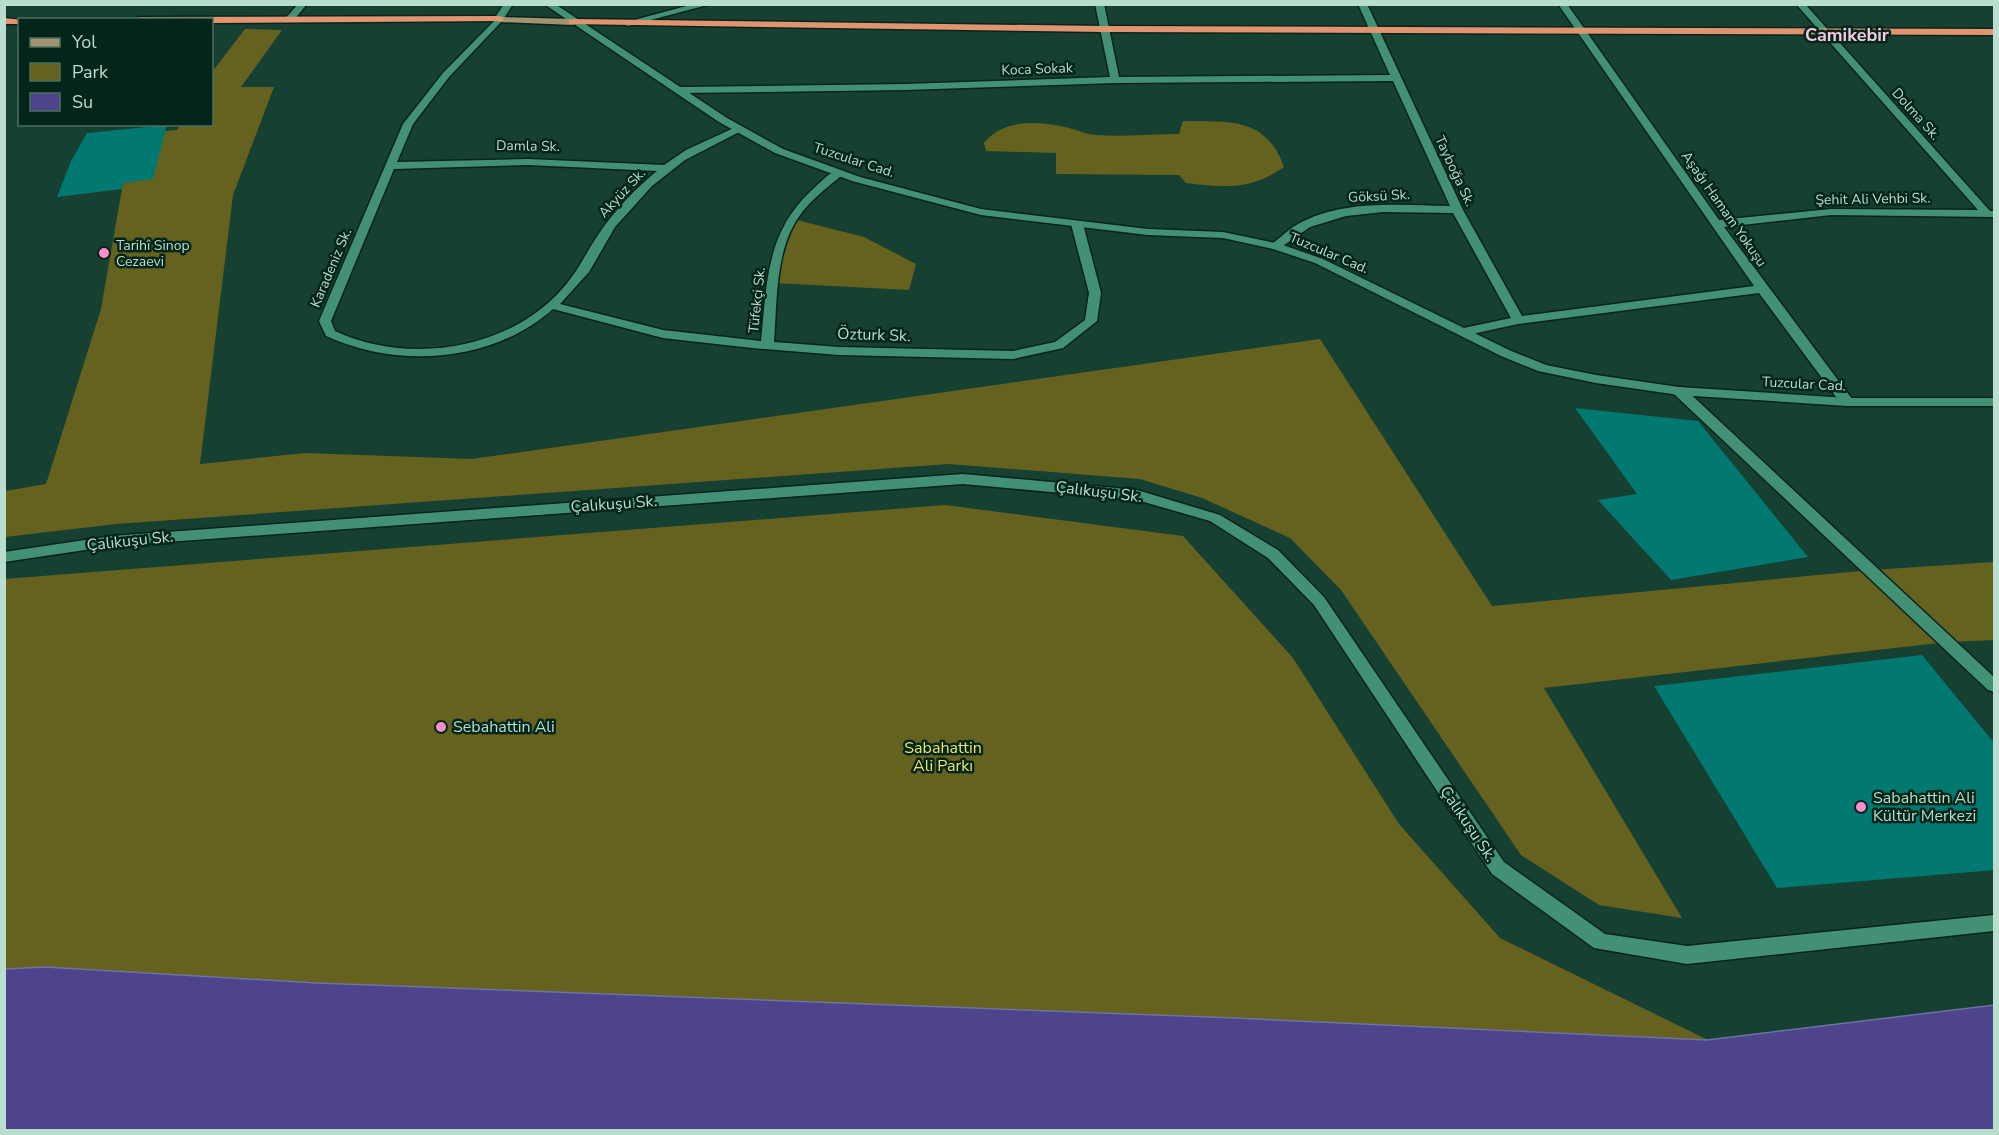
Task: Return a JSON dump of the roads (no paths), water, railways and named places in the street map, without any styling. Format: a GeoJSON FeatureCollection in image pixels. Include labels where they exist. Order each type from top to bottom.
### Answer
{"type":"FeatureCollection","features":[{"type":"Feature","properties":{"kind":"highway"},"geometry":{"type":"LineString","coordinates":[[213,20],[499,19]]}},
{"type":"Feature","properties":{"kind":"highway"},"geometry":{"type":"LineString","coordinates":[[573,22],[1103,29],[1995,32]]}},
{"type":"Feature","properties":{"kind":"main road"},"geometry":{"type":"LineString","coordinates":[[499,19],[573,22]]}},
{"type":"Feature","properties":{"kind":"street"},"geometry":{"type":"LineString","coordinates":[[290,19],[303,4]]}},
{"type":"Feature","properties":{"kind":"street","name":"Karadeniz Sk."},"geometry":{"type":"LineString","coordinates":[[509,4],[499,19],[446,75],[408,124],[325,321],[330,333],[363,347],[407,353],[448,352],[488,343],[520,328],[551,305]]}},
{"type":"Feature","properties":{"kind":"street","name":"Tuzcular Cad."},"geometry":{"type":"LineString","coordinates":[[548,4],[740,129],[779,151],[838,173],[981,212],[1148,232],[1223,235],[1276,246],[1319,261],[1463,332],[1543,368],[1596,379],[1678,391],[1847,402],[1995,402]]}},
{"type":"Feature","properties":{"kind":"street"},"geometry":{"type":"LineString","coordinates":[[628,23],[707,4]]}},
{"type":"Feature","properties":{"kind":"street"},"geometry":{"type":"LineString","coordinates":[[1099,4],[1115,80]]}},
{"type":"Feature","properties":{"kind":"street","name":"Tayboğa Sk."},"geometry":{"type":"LineString","coordinates":[[1362,4],[1457,210],[1518,320]]}},
{"type":"Feature","properties":{"kind":"street","name":"Aşağı Hamam Yokuşu"},"geometry":{"type":"LineString","coordinates":[[1562,4],[1762,289],[1847,402]]}},
{"type":"Feature","properties":{"kind":"street","name":"Dolma Sk."},"geometry":{"type":"LineString","coordinates":[[1800,4],[1991,214]]}},
{"type":"Feature","properties":{"kind":"street","name":"Koca Sokak"},"geometry":{"type":"LineString","coordinates":[[680,90],[906,87],[1115,80],[1395,78]]}},
{"type":"Feature","properties":{"kind":"street","name":"Akyüz Sk."},"geometry":{"type":"LineString","coordinates":[[551,305],[585,269],[604,234],[665,168],[740,129]]}},
{"type":"Feature","properties":{"kind":"street","name":"Damla Sk."},"geometry":{"type":"LineString","coordinates":[[391,166],[500,161],[583,162],[665,168]]}},
{"type":"Feature","properties":{"kind":"street","name":"Tüfekçi Sk."},"geometry":{"type":"LineString","coordinates":[[767,345],[775,268],[788,225],[811,196],[838,173]]}},
{"type":"Feature","properties":{"kind":"street","name":"Göksü Sk."},"geometry":{"type":"LineString","coordinates":[[1276,246],[1308,223],[1342,213],[1388,209],[1457,210]]}},
{"type":"Feature","properties":{"kind":"street","name":"Şehit Ali Vehbi Sk."},"geometry":{"type":"LineString","coordinates":[[1716,224],[1831,212],[1991,214]]}},
{"type":"Feature","properties":{"kind":"street","name":"Özturk Sk."},"geometry":{"type":"LineString","coordinates":[[551,305],[663,334],[839,351],[1013,355],[1059,345],[1091,321],[1095,293],[1077,224]]}},
{"type":"Feature","properties":{"kind":"street"},"geometry":{"type":"LineString","coordinates":[[1463,332],[1518,320],[1762,289]]}},
{"type":"Feature","properties":{"kind":"street"},"geometry":{"type":"LineString","coordinates":[[1678,391],[1995,686]]}},
{"type":"Feature","properties":{"kind":"street","name":"Çalıkuşu Sk."},"geometry":{"type":"LineString","coordinates":[[4,557],[112,540],[963,479],[1137,495],[1215,518],[1273,554],[1319,601],[1498,868],[1601,942],[1687,955],[1995,923]]}},
{"type":"Feature","properties":{"kind":"water"},"geometry":{"type":"Polygon","coordinates":[[[45,967],[317,983],[1235,1018],[1707,1040],[1994,1005],[1994,1130],[5,1130],[5,969],[45,967]]]}},
{"type":"Feature","properties":{"kind":"place","name":"Tarihî Sinop Cezaevi"},"geometry":{"type":"Point","coordinates":[104,253]}},
{"type":"Feature","properties":{"kind":"place","name":"Sebahattin Ali"},"geometry":{"type":"Point","coordinates":[441,727]}},
{"type":"Feature","properties":{"kind":"place","name":"Sabahattin Ali Kültür Merkezi"},"geometry":{"type":"Point","coordinates":[1861,807]}},
{"type":"Feature","properties":{"kind":"district","name":"Camikebir"},"geometry":{"type":"Point","coordinates":[1847,35]}},
{"type":"Feature","properties":{"kind":"park label","name":"Sabahattin Ali Parkı"},"geometry":{"type":"Point","coordinates":[943,757]}}]}
